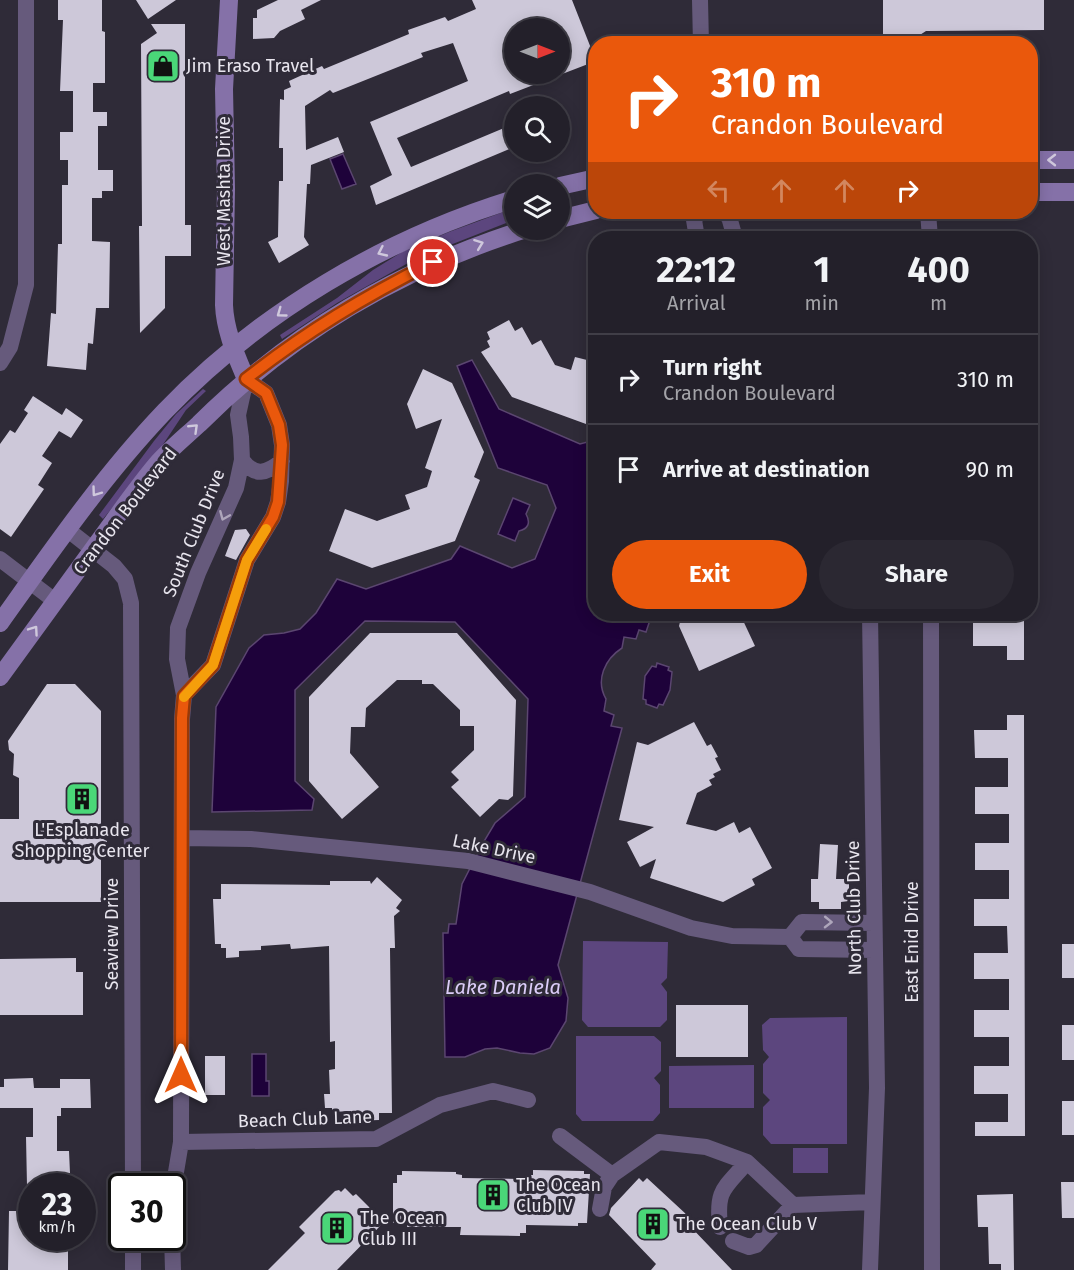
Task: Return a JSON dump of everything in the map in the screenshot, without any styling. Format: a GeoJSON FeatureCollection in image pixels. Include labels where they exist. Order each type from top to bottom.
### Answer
{"type":"FeatureCollection","features":[{"type":"Feature","properties":{"kind":"main road","name":"West Mashta Drive"},"geometry":{"type":"LineString","coordinates":[[229,0],[224,89],[226,189],[224,317],[233,349],[246,379]]}},
{"type":"Feature","properties":{"kind":"main road"},"geometry":{"type":"LineString","coordinates":[[1038,160],[1074,160]]}},
{"type":"Feature","properties":{"kind":"main road"},"geometry":{"type":"LineString","coordinates":[[570,184],[588,180]]}},
{"type":"Feature","properties":{"kind":"main road"},"geometry":{"type":"LineString","coordinates":[[1038,192],[1074,192]]}},
{"type":"Feature","properties":{"kind":"main road","name":"Crandon Boulevard"},"geometry":{"type":"LineString","coordinates":[[0,623],[107,476],[164,412],[195,381],[233,349],[285,310],[371,257],[435,228],[504,203]]}},
{"type":"Feature","properties":{"kind":"main road"},"geometry":{"type":"LineString","coordinates":[[570,216],[588,212]]}},
{"type":"Feature","properties":{"kind":"main road","name":"Crandon Boulevard"},"geometry":{"type":"LineString","coordinates":[[0,677],[158,463],[246,379],[284,349],[331,317],[380,289],[433,262],[504,236]]}},
{"type":"Feature","properties":{"kind":"street"},"geometry":{"type":"LineString","coordinates":[[0,363],[10,347],[26,285],[26,0]]}},
{"type":"Feature","properties":{"kind":"street"},"geometry":{"type":"LineString","coordinates":[[700,0],[700,36]]}},
{"type":"Feature","properties":{"kind":"street"},"geometry":{"type":"LineString","coordinates":[[184,696],[213,665],[247,560],[273,517],[278,502],[282,461],[280,435],[273,407],[266,393],[246,379]]}},
{"type":"Feature","properties":{"kind":"street","name":"South Club Drive"},"geometry":{"type":"LineString","coordinates":[[176,1173],[181,1142],[182,718],[184,696],[177,659],[178,628],[198,573],[236,488],[242,460],[237,415],[246,379]]}},
{"type":"Feature","properties":{"kind":"street"},"geometry":{"type":"LineString","coordinates":[[242,460],[248,469],[258,472],[267,471],[282,461]]}},
{"type":"Feature","properties":{"kind":"street","name":"Seaview Drive"},"geometry":{"type":"LineString","coordinates":[[68,530],[114,566],[125,579],[131,603],[133,1173]]}},
{"type":"Feature","properties":{"kind":"street"},"geometry":{"type":"LineString","coordinates":[[0,559],[55,601]]}},
{"type":"Feature","properties":{"kind":"street","name":"North Club Drive"},"geometry":{"type":"LineString","coordinates":[[870,621],[877,1088],[872,1202]]}},
{"type":"Feature","properties":{"kind":"street","name":"East Enid Drive"},"geometry":{"type":"LineString","coordinates":[[931,621],[932,1270]]}},
{"type":"Feature","properties":{"kind":"street","name":"Lake Drive"},"geometry":{"type":"LineString","coordinates":[[182,838],[251,839],[468,861],[590,892],[691,928],[732,936],[790,937],[799,949],[874,950]]}},
{"type":"Feature","properties":{"kind":"street"},"geometry":{"type":"LineString","coordinates":[[790,937],[802,922],[874,923]]}},
{"type":"Feature","properties":{"kind":"street","name":"Beach Club Lane"},"geometry":{"type":"LineString","coordinates":[[181,1142],[376,1139],[440,1105],[492,1091],[528,1100]]}},
{"type":"Feature","properties":{"kind":"street"},"geometry":{"type":"LineString","coordinates":[[560,1136],[612,1175]]}},
{"type":"Feature","properties":{"kind":"street"},"geometry":{"type":"LineString","coordinates":[[600,1209],[604,1187],[612,1175],[658,1142],[706,1147],[747,1162],[793,1205]]}},
{"type":"Feature","properties":{"kind":"street"},"geometry":{"type":"LineString","coordinates":[[720,1227],[719,1195],[747,1162]]}},
{"type":"Feature","properties":{"kind":"street"},"geometry":{"type":"LineString","coordinates":[[733,1241],[749,1247],[756,1245],[793,1205],[872,1202],[870,1270]]}},
{"type":"Feature","properties":{"kind":"street"},"geometry":{"type":"LineString","coordinates":[[133,1251],[134,1270]]}},
{"type":"Feature","properties":{"kind":"street"},"geometry":{"type":"LineString","coordinates":[[172,1251],[173,1270]]}},
{"type":"Feature","properties":{"kind":"shaded area"},"geometry":{"type":"Polygon","coordinates":[[[504,212],[504,224],[417,258],[337,303],[282,339],[280,335],[337,298],[373,270],[402,252],[504,212]]]}},
{"type":"Feature","properties":{"kind":"shaded area"},"geometry":{"type":"Polygon","coordinates":[[[203,389],[206,391],[186,410],[160,449],[103,519],[99,515],[154,441],[176,414],[203,389]]]}},
{"type":"Feature","properties":{"kind":"shaded area"},"geometry":{"type":"Polygon","coordinates":[[[583,941],[668,942],[667,978],[661,984],[667,992],[667,1020],[660,1027],[588,1027],[582,1020],[583,941]]]}},
{"type":"Feature","properties":{"kind":"shaded area"},"geometry":{"type":"Polygon","coordinates":[[[847,1017],[847,1144],[771,1144],[763,1135],[763,1107],[770,1100],[763,1093],[763,1064],[769,1057],[763,1050],[762,1025],[770,1018],[847,1017]]]}},
{"type":"Feature","properties":{"kind":"shaded area"},"geometry":{"type":"Polygon","coordinates":[[[576,1036],[654,1036],[661,1042],[661,1071],[654,1078],[660,1085],[660,1113],[653,1121],[582,1121],[576,1114],[576,1036]]]}},
{"type":"Feature","properties":{"kind":"shaded area"},"geometry":{"type":"Polygon","coordinates":[[[754,1065],[754,1108],[669,1108],[669,1066],[754,1065]]]}},
{"type":"Feature","properties":{"kind":"shaded area"},"geometry":{"type":"Polygon","coordinates":[[[793,1148],[828,1148],[828,1173],[793,1173],[793,1148]]]}},
{"type":"Feature","properties":{"kind":"water"},"geometry":{"type":"Polygon","coordinates":[[[343,154],[356,184],[342,189],[330,159],[343,154]]]}},
{"type":"Feature","properties":{"kind":"water","name":"Lake Daniela"},"geometry":{"type":"Polygon","coordinates":[[[472,360],[499,409],[580,444],[588,442],[588,621],[650,621],[646,632],[639,630],[636,639],[624,637],[622,648],[611,658],[602,677],[601,685],[606,699],[604,711],[614,715],[611,726],[622,728],[558,965],[568,998],[566,1021],[550,1048],[534,1054],[497,1048],[485,1049],[465,1057],[445,1057],[443,933],[448,933],[449,924],[456,924],[462,884],[495,823],[525,797],[528,699],[455,622],[365,621],[295,690],[295,781],[314,799],[312,810],[212,812],[216,707],[249,648],[264,635],[300,629],[316,613],[337,579],[366,589],[451,559],[460,546],[512,568],[535,559],[556,508],[547,485],[498,468],[457,366],[472,360]]]}},
{"type":"Feature","properties":{"kind":"water"},"geometry":{"type":"Polygon","coordinates":[[[513,498],[530,505],[526,514],[528,525],[519,531],[515,541],[498,534],[513,498]]]}},
{"type":"Feature","properties":{"kind":"water"},"geometry":{"type":"Polygon","coordinates":[[[657,663],[669,667],[668,670],[672,672],[670,690],[663,705],[659,704],[657,708],[646,704],[646,700],[643,699],[645,676],[652,666],[656,667],[657,663]]]}},
{"type":"Feature","properties":{"kind":"water"},"geometry":{"type":"Polygon","coordinates":[[[252,1054],[266,1054],[266,1081],[269,1081],[269,1096],[252,1096],[252,1054]]]}},
{"type":"Feature","properties":{"kind":"building"},"geometry":{"type":"Polygon","coordinates":[[[58,0],[102,0],[102,31],[105,32],[105,83],[93,83],[93,112],[107,112],[107,126],[98,126],[98,170],[113,170],[113,191],[102,191],[102,198],[92,198],[92,241],[110,242],[109,308],[96,308],[93,344],[88,343],[86,370],[47,366],[51,313],[56,314],[58,244],[62,244],[62,185],[68,185],[68,160],[60,160],[60,132],[73,132],[73,91],[60,91],[63,20],[58,20],[58,0]]]}},
{"type":"Feature","properties":{"kind":"building"},"geometry":{"type":"Polygon","coordinates":[[[136,0],[176,0],[148,19],[136,0]]]}},
{"type":"Feature","properties":{"kind":"building"},"geometry":{"type":"Polygon","coordinates":[[[278,0],[321,0],[301,10],[305,19],[280,31],[274,38],[253,39],[253,18],[257,18],[257,10],[278,0]]]}},
{"type":"Feature","properties":{"kind":"building"},"geometry":{"type":"Polygon","coordinates":[[[472,0],[572,0],[588,41],[588,64],[570,71],[570,18],[504,18],[504,84],[536,84],[510,94],[509,91],[397,138],[411,167],[504,128],[504,151],[376,205],[370,186],[392,175],[370,122],[468,81],[453,43],[421,53],[423,57],[333,93],[330,90],[305,106],[306,150],[338,137],[344,152],[311,165],[310,184],[307,184],[304,237],[309,245],[279,263],[268,242],[278,237],[279,181],[283,181],[283,148],[279,148],[280,99],[284,100],[284,90],[291,87],[289,81],[322,66],[324,69],[409,34],[408,30],[445,17],[448,21],[476,9],[472,0]]]}},
{"type":"Feature","properties":{"kind":"building"},"geometry":{"type":"Polygon","coordinates":[[[883,0],[1044,0],[1044,30],[926,31],[918,36],[883,36],[883,0]]]}},
{"type":"Feature","properties":{"kind":"building"},"geometry":{"type":"Polygon","coordinates":[[[151,24],[185,24],[185,225],[191,225],[191,256],[165,256],[165,308],[140,333],[141,44],[157,33],[151,24]]]}},
{"type":"Feature","properties":{"kind":"building"},"geometry":{"type":"Polygon","coordinates":[[[509,320],[515,331],[522,327],[532,345],[541,340],[555,365],[571,370],[575,357],[588,360],[588,423],[512,397],[481,352],[490,347],[487,332],[509,320]]]}},
{"type":"Feature","properties":{"kind":"building"},"geometry":{"type":"Polygon","coordinates":[[[423,369],[452,383],[484,452],[474,477],[480,480],[455,541],[372,568],[329,551],[345,509],[377,521],[410,509],[405,495],[427,487],[432,471],[425,468],[442,419],[416,429],[407,404],[423,369]]]}},
{"type":"Feature","properties":{"kind":"building"},"geometry":{"type":"Polygon","coordinates":[[[33,396],[62,415],[66,408],[83,420],[71,438],[59,431],[42,456],[52,463],[38,485],[44,489],[11,537],[0,529],[0,444],[10,430],[15,433],[28,413],[24,410],[33,396]]]}},
{"type":"Feature","properties":{"kind":"building"},"geometry":{"type":"Polygon","coordinates":[[[246,529],[250,535],[236,560],[225,556],[235,530],[246,529]]]}},
{"type":"Feature","properties":{"kind":"building"},"geometry":{"type":"Polygon","coordinates":[[[680,621],[743,621],[755,646],[699,671],[679,626],[680,621]]]}},
{"type":"Feature","properties":{"kind":"building"},"geometry":{"type":"Polygon","coordinates":[[[973,621],[1024,621],[1024,660],[1007,660],[1007,646],[973,646],[973,621]]]}},
{"type":"Feature","properties":{"kind":"building"},"geometry":{"type":"Polygon","coordinates":[[[370,633],[457,633],[516,700],[513,796],[508,800],[499,799],[480,817],[451,787],[459,780],[451,772],[474,750],[474,726],[460,726],[460,710],[433,684],[422,684],[422,680],[397,680],[366,708],[365,727],[351,727],[350,753],[379,787],[342,819],[309,781],[309,697],[370,633]]]}},
{"type":"Feature","properties":{"kind":"building","name":"L'Esplanade Shopping Center"},"geometry":{"type":"Polygon","coordinates":[[[47,684],[75,684],[101,711],[101,838],[107,841],[106,851],[101,853],[101,902],[0,902],[0,819],[19,819],[19,778],[13,775],[14,754],[9,750],[8,741],[47,684]]]}},
{"type":"Feature","properties":{"kind":"building"},"geometry":{"type":"Polygon","coordinates":[[[1007,715],[1024,715],[1025,1136],[975,1136],[975,1122],[1008,1122],[1008,1094],[974,1094],[974,1066],[1009,1066],[1009,1037],[974,1037],[974,1010],[1009,1010],[1009,979],[974,979],[974,953],[1008,953],[1007,926],[974,926],[974,899],[1009,899],[1009,870],[975,870],[975,843],[1009,843],[1009,814],[975,814],[975,787],[1008,787],[1008,758],[975,758],[974,730],[1007,730],[1007,715]]]}},
{"type":"Feature","properties":{"kind":"building"},"geometry":{"type":"Polygon","coordinates":[[[694,722],[707,746],[711,744],[718,757],[715,758],[721,770],[713,774],[715,777],[709,780],[712,785],[697,793],[686,824],[716,831],[734,822],[739,833],[750,827],[772,868],[752,879],[755,885],[723,902],[650,878],[656,859],[640,867],[627,842],[654,827],[619,820],[637,742],[648,745],[694,722]]]}},
{"type":"Feature","properties":{"kind":"building"},"geometry":{"type":"Polygon","coordinates":[[[820,844],[838,845],[836,879],[849,879],[849,901],[841,902],[841,909],[819,909],[819,902],[811,902],[811,879],[818,879],[820,844]]]}},
{"type":"Feature","properties":{"kind":"building"},"geometry":{"type":"Polygon","coordinates":[[[377,877],[402,900],[396,908],[400,911],[394,916],[395,948],[390,948],[392,1113],[379,1113],[379,1120],[351,1121],[351,1111],[332,1112],[332,1108],[325,1108],[324,1094],[330,1094],[329,1070],[335,1069],[335,1041],[330,1042],[329,946],[291,949],[290,944],[261,946],[261,950],[239,951],[239,957],[226,958],[226,948],[221,948],[221,944],[215,944],[213,899],[221,899],[221,884],[330,885],[330,881],[370,881],[371,884],[377,877]]]}},
{"type":"Feature","properties":{"kind":"building"},"geometry":{"type":"Polygon","coordinates":[[[1062,944],[1074,944],[1074,978],[1062,978],[1062,944]]]}},
{"type":"Feature","properties":{"kind":"building"},"geometry":{"type":"Polygon","coordinates":[[[76,958],[76,972],[83,972],[83,1015],[0,1015],[0,959],[76,958]]]}},
{"type":"Feature","properties":{"kind":"building"},"geometry":{"type":"Polygon","coordinates":[[[676,1005],[748,1005],[748,1057],[676,1057],[676,1005]]]}},
{"type":"Feature","properties":{"kind":"building"},"geometry":{"type":"Polygon","coordinates":[[[1062,1025],[1074,1025],[1074,1060],[1062,1060],[1062,1025]]]}},
{"type":"Feature","properties":{"kind":"building"},"geometry":{"type":"Polygon","coordinates":[[[205,1056],[225,1056],[225,1095],[205,1095],[205,1056]]]}},
{"type":"Feature","properties":{"kind":"building"},"geometry":{"type":"Polygon","coordinates":[[[33,1078],[34,1088],[60,1088],[60,1079],[90,1079],[91,1108],[61,1108],[61,1116],[57,1116],[57,1151],[69,1151],[70,1173],[27,1173],[26,1137],[33,1137],[33,1108],[0,1108],[0,1087],[4,1087],[4,1079],[33,1078]]]}},
{"type":"Feature","properties":{"kind":"building"},"geometry":{"type":"Polygon","coordinates":[[[1062,1101],[1074,1101],[1074,1135],[1062,1135],[1062,1101]]]}},
{"type":"Feature","properties":{"kind":"building","name":"The Ocean Club IV"},"geometry":{"type":"Polygon","coordinates":[[[533,1170],[584,1171],[584,1174],[590,1174],[587,1223],[578,1223],[578,1226],[526,1225],[526,1233],[520,1233],[520,1236],[460,1235],[461,1227],[407,1227],[408,1223],[393,1223],[393,1183],[397,1183],[397,1175],[402,1175],[402,1171],[456,1172],[462,1175],[462,1178],[523,1179],[523,1175],[533,1175],[533,1170]]]}},
{"type":"Feature","properties":{"kind":"building","name":"The Ocean Club V"},"geometry":{"type":"Polygon","coordinates":[[[639,1178],[643,1182],[647,1178],[687,1215],[685,1217],[689,1221],[687,1223],[732,1270],[651,1270],[656,1264],[609,1215],[611,1208],[639,1178]]]}},
{"type":"Feature","properties":{"kind":"building"},"geometry":{"type":"Polygon","coordinates":[[[1061,1182],[1074,1182],[1074,1218],[1062,1218],[1061,1182]]]}},
{"type":"Feature","properties":{"kind":"building","name":"The Ocean Club III"},"geometry":{"type":"Polygon","coordinates":[[[345,1188],[353,1196],[356,1194],[384,1222],[337,1270],[268,1270],[305,1233],[299,1227],[335,1191],[341,1192],[345,1188]]]}},
{"type":"Feature","properties":{"kind":"building"},"geometry":{"type":"Polygon","coordinates":[[[1013,1194],[1014,1270],[1001,1270],[1001,1264],[989,1264],[988,1227],[978,1227],[977,1195],[1013,1194]]]}},
{"type":"Feature","properties":{"kind":"building"},"geometry":{"type":"Polygon","coordinates":[[[9,1211],[18,1211],[18,1251],[68,1251],[68,1270],[8,1270],[9,1211]]]}},
{"type":"Feature","properties":{"kind":"slow traffic"},"geometry":{"type":"LineString","coordinates":[[184,697],[213,665],[247,560],[266,529]]}},
{"type":"Feature","properties":{"kind":"place","name":"Jim Eraso Travel"},"geometry":{"type":"Point","coordinates":[163,66]}},
{"type":"Feature","properties":{"kind":"place","name":"L'Esplanade Shopping Center"},"geometry":{"type":"Point","coordinates":[82,799]}},
{"type":"Feature","properties":{"kind":"place","name":"The Ocean Club IV"},"geometry":{"type":"Point","coordinates":[493,1195]}},
{"type":"Feature","properties":{"kind":"place","name":"The Ocean Club V"},"geometry":{"type":"Point","coordinates":[653,1224]}},
{"type":"Feature","properties":{"kind":"place","name":"The Ocean Club III"},"geometry":{"type":"Point","coordinates":[337,1228]}},
{"type":"Feature","properties":{"kind":"route"},"geometry":{"type":"LineString","coordinates":[[181,1075],[182,718],[184,696],[213,665],[247,560],[273,517],[281,481],[282,445],[273,407],[266,393],[246,379],[284,349],[331,317],[433,262]]}}]}
